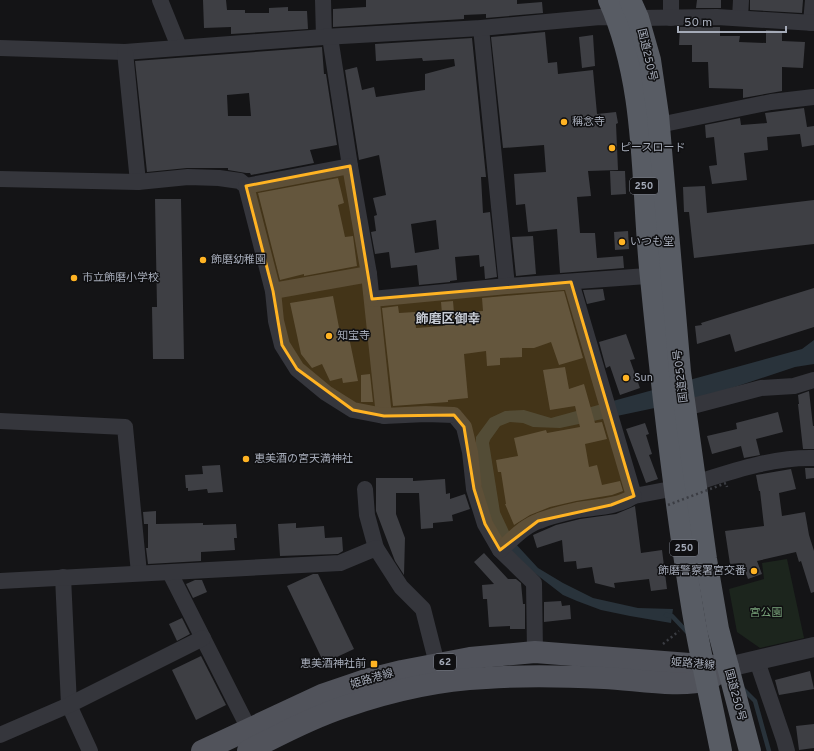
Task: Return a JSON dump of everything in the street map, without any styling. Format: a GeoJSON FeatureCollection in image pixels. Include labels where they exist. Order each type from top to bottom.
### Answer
{"type":"FeatureCollection","features":[{"type":"Feature","properties":{"kind":"highway","name":"国道250号"},"geometry":{"type":"LineString","coordinates":[[623,9],[650,60],[659,125],[672,275],[671,374]]}},
{"type":"Feature","properties":{"kind":"highway","name":"国道250号"},"geometry":{"type":"LineString","coordinates":[[623,9],[626,43],[638,103],[650,276],[671,374],[676,412],[679,492],[693,613],[721,751]]}},
{"type":"Feature","properties":{"kind":"highway","name":"国道250号"},"geometry":{"type":"LineString","coordinates":[[679,492],[718,629],[750,751]]}},
{"type":"Feature","properties":{"kind":"main road","name":"姫路港線"},"geometry":{"type":"LineString","coordinates":[[251,742],[322,695],[366,680],[470,658],[535,652],[706,672]]}},
{"type":"Feature","properties":{"kind":"main road","name":"姫路港線"},"geometry":{"type":"LineString","coordinates":[[202,751],[251,742],[342,707],[392,693],[445,681],[523,676],[605,678],[680,684],[706,672],[728,667]]}},
{"type":"Feature","properties":{"kind":"street"},"geometry":{"type":"LineString","coordinates":[[160,0],[179,47]]}},
{"type":"Feature","properties":{"kind":"street"},"geometry":{"type":"LineString","coordinates":[[323,0],[327,37],[369,274],[384,416]]}},
{"type":"Feature","properties":{"kind":"street"},"geometry":{"type":"LineString","coordinates":[[671,0],[671,18]]}},
{"type":"Feature","properties":{"kind":"street"},"geometry":{"type":"LineString","coordinates":[[740,18],[741,0]]}},
{"type":"Feature","properties":{"kind":"street"},"geometry":{"type":"LineString","coordinates":[[0,48],[125,52],[327,37],[481,28],[585,18],[623,9],[671,18],[740,18],[813,23],[813,0]]}},
{"type":"Feature","properties":{"kind":"street"},"geometry":{"type":"LineString","coordinates":[[481,28],[507,286]]}},
{"type":"Feature","properties":{"kind":"street"},"geometry":{"type":"LineString","coordinates":[[125,52],[138,182]]}},
{"type":"Feature","properties":{"kind":"street"},"geometry":{"type":"LineString","coordinates":[[659,125],[771,102],[814,97]]}},
{"type":"Feature","properties":{"kind":"street"},"geometry":{"type":"LineString","coordinates":[[246,186],[350,166]]}},
{"type":"Feature","properties":{"kind":"street"},"geometry":{"type":"LineString","coordinates":[[0,179],[138,182],[188,177],[219,178],[240,181],[246,186],[273,291],[276,321],[282,345],[296,369],[326,393],[353,410],[384,416],[426,414],[454,415],[464,427],[470,452],[474,489],[485,524],[500,550],[534,583],[535,652]]}},
{"type":"Feature","properties":{"kind":"street"},"geometry":{"type":"LineString","coordinates":[[273,291],[369,274]]}},
{"type":"Feature","properties":{"kind":"street"},"geometry":{"type":"LineString","coordinates":[[372,299],[507,286],[672,275]]}},
{"type":"Feature","properties":{"kind":"street"},"geometry":{"type":"LineString","coordinates":[[571,282],[634,496]]}},
{"type":"Feature","properties":{"kind":"street"},"geometry":{"type":"LineString","coordinates":[[676,412],[761,388],[794,386],[814,380]]}},
{"type":"Feature","properties":{"kind":"street"},"geometry":{"type":"LineString","coordinates":[[0,421],[125,427],[139,573]]}},
{"type":"Feature","properties":{"kind":"street"},"geometry":{"type":"LineString","coordinates":[[500,550],[519,533],[538,521],[578,510],[593,509],[611,505],[634,496],[679,492],[743,468],[796,458],[814,458]]}},
{"type":"Feature","properties":{"kind":"street"},"geometry":{"type":"LineString","coordinates":[[365,489],[367,515],[376,548],[401,587],[423,609],[437,664]]}},
{"type":"Feature","properties":{"kind":"street"},"geometry":{"type":"LineString","coordinates":[[0,581],[340,563],[376,548]]}},
{"type":"Feature","properties":{"kind":"street"},"geometry":{"type":"LineString","coordinates":[[170,573],[203,638],[251,742]]}},
{"type":"Feature","properties":{"kind":"street"},"geometry":{"type":"LineString","coordinates":[[63,577],[69,705],[90,751]]}},
{"type":"Feature","properties":{"kind":"street"},"geometry":{"type":"LineString","coordinates":[[0,735],[69,705],[203,638]]}},
{"type":"Feature","properties":{"kind":"street"},"geometry":{"type":"LineString","coordinates":[[728,667],[814,647]]}},
{"type":"Feature","properties":{"kind":"street"},"geometry":{"type":"LineString","coordinates":[[757,661],[787,751]]}},
{"type":"Feature","properties":{"kind":"path"},"geometry":{"type":"LineString","coordinates":[[679,492],[726,484],[727,487]]}},
{"type":"Feature","properties":{"kind":"path"},"geometry":{"type":"LineString","coordinates":[[657,643],[664,644],[680,630],[680,624]]}},
{"type":"Feature","properties":{"kind":"highlighted area"},"geometry":{"type":"Polygon","coordinates":[[[350,166],[372,299],[571,282],[634,496],[611,505],[538,521],[500,550],[485,524],[474,489],[464,427],[454,415],[384,416],[353,410],[297,369],[282,345],[273,291],[246,186],[350,166]]]}},
{"type":"Feature","properties":{"kind":"green space","name":"宮公園"},"geometry":{"type":"Polygon","coordinates":[[[787,559],[804,638],[760,648],[737,632],[729,589],[764,579],[762,563],[787,559]]]}},
{"type":"Feature","properties":{"kind":"shaded area"},"geometry":{"type":"Polygon","coordinates":[[[814,340],[814,364],[795,367],[702,398],[560,428],[533,427],[523,423],[510,422],[500,426],[490,440],[489,443],[500,512],[514,542],[538,568],[593,598],[638,608],[673,609],[671,623],[601,610],[563,595],[510,554],[484,507],[476,437],[490,418],[505,411],[524,410],[551,418],[802,349],[814,340]]]}},
{"type":"Feature","properties":{"kind":"building"},"geometry":{"type":"Polygon","coordinates":[[[203,0],[226,0],[227,10],[245,10],[245,13],[269,13],[269,8],[288,7],[288,11],[307,11],[308,29],[231,34],[231,27],[204,28],[203,0]]]}},
{"type":"Feature","properties":{"kind":"building"},"geometry":{"type":"Polygon","coordinates":[[[366,0],[517,0],[517,4],[542,2],[543,13],[486,18],[486,14],[464,15],[464,19],[333,27],[333,9],[366,7],[366,0]]]}},
{"type":"Feature","properties":{"kind":"building"},"geometry":{"type":"Polygon","coordinates":[[[697,0],[721,0],[721,8],[696,8],[697,0]]]}},
{"type":"Feature","properties":{"kind":"building"},"geometry":{"type":"Polygon","coordinates":[[[750,0],[803,0],[802,13],[750,10],[750,0]]]}},
{"type":"Feature","properties":{"kind":"building"},"geometry":{"type":"Polygon","coordinates":[[[680,27],[720,27],[720,36],[740,36],[739,42],[766,43],[766,30],[782,31],[782,41],[805,42],[803,68],[782,67],[782,91],[743,98],[743,89],[709,88],[708,62],[692,62],[692,45],[679,45],[680,27]]]}},
{"type":"Feature","properties":{"kind":"building"},"geometry":{"type":"Polygon","coordinates":[[[545,32],[548,63],[557,62],[558,74],[593,70],[597,114],[616,112],[618,123],[616,124],[618,170],[588,171],[591,196],[577,197],[580,233],[595,233],[597,258],[623,256],[624,268],[560,273],[557,229],[528,232],[525,204],[516,205],[514,174],[546,172],[544,145],[503,148],[491,37],[545,32]]]}},
{"type":"Feature","properties":{"kind":"building"},"geometry":{"type":"Polygon","coordinates":[[[593,35],[595,66],[582,68],[579,37],[593,35]]]}},
{"type":"Feature","properties":{"kind":"building"},"geometry":{"type":"Polygon","coordinates":[[[472,38],[486,177],[481,177],[483,213],[490,212],[497,277],[485,279],[484,266],[480,267],[479,255],[455,257],[457,280],[419,285],[417,265],[391,268],[389,252],[375,254],[371,232],[376,231],[374,216],[377,215],[373,198],[386,195],[379,155],[359,160],[345,70],[357,67],[362,90],[374,87],[376,97],[425,90],[425,74],[455,66],[454,59],[423,61],[422,58],[376,61],[375,44],[472,38]],[[436,220],[411,224],[415,253],[439,249],[436,220]]]}},
{"type":"Feature","properties":{"kind":"building"},"geometry":{"type":"Polygon","coordinates":[[[322,47],[324,74],[326,74],[337,145],[310,150],[314,163],[251,175],[250,173],[228,170],[228,168],[187,168],[147,172],[135,61],[322,47]],[[249,93],[227,95],[228,116],[251,116],[249,93]]]}},
{"type":"Feature","properties":{"kind":"building"},"geometry":{"type":"Polygon","coordinates":[[[804,108],[807,127],[814,126],[814,145],[802,147],[800,134],[767,137],[768,150],[744,153],[747,180],[712,184],[709,166],[717,165],[714,137],[706,138],[705,125],[740,118],[741,125],[767,123],[765,113],[804,108]]]}},
{"type":"Feature","properties":{"kind":"building"},"geometry":{"type":"Polygon","coordinates":[[[610,171],[625,171],[626,194],[611,195],[610,171]]]}},
{"type":"Feature","properties":{"kind":"building"},"geometry":{"type":"Polygon","coordinates":[[[338,178],[344,203],[338,205],[345,237],[353,236],[357,266],[304,276],[304,274],[280,280],[258,193],[338,178]]]}},
{"type":"Feature","properties":{"kind":"building"},"geometry":{"type":"Polygon","coordinates":[[[705,186],[707,213],[814,200],[814,244],[694,258],[689,212],[684,212],[683,187],[705,186]]]}},
{"type":"Feature","properties":{"kind":"building"},"geometry":{"type":"Polygon","coordinates":[[[155,199],[181,199],[184,359],[153,359],[152,307],[157,307],[155,199]]]}},
{"type":"Feature","properties":{"kind":"building"},"geometry":{"type":"Polygon","coordinates":[[[628,231],[629,249],[615,250],[614,232],[628,231]]]}},
{"type":"Feature","properties":{"kind":"building"},"geometry":{"type":"Polygon","coordinates":[[[533,236],[536,274],[516,276],[512,237],[533,236]]]}},
{"type":"Feature","properties":{"kind":"building"},"geometry":{"type":"Polygon","coordinates":[[[814,288],[814,327],[735,352],[730,334],[697,344],[695,326],[702,325],[701,323],[814,288]]]}},
{"type":"Feature","properties":{"kind":"building"},"geometry":{"type":"Polygon","coordinates":[[[603,289],[605,300],[587,304],[583,290],[603,289]]]}},
{"type":"Feature","properties":{"kind":"building"},"geometry":{"type":"Polygon","coordinates":[[[564,291],[583,358],[559,365],[551,342],[534,348],[522,348],[522,357],[500,358],[500,365],[487,366],[486,351],[464,354],[468,398],[448,400],[448,402],[393,406],[382,308],[398,306],[399,313],[415,312],[416,328],[443,326],[441,302],[453,301],[454,313],[483,311],[482,298],[564,291]]]}},
{"type":"Feature","properties":{"kind":"building"},"geometry":{"type":"Polygon","coordinates":[[[333,296],[341,338],[349,337],[358,381],[343,383],[342,378],[330,381],[322,364],[312,368],[301,354],[290,303],[333,296]]]}},
{"type":"Feature","properties":{"kind":"building"},"geometry":{"type":"Polygon","coordinates":[[[626,334],[635,359],[630,360],[640,388],[620,395],[610,366],[606,368],[599,342],[626,334]]]}},
{"type":"Feature","properties":{"kind":"building"},"geometry":{"type":"Polygon","coordinates":[[[565,367],[569,389],[584,384],[595,423],[602,422],[607,439],[585,444],[589,467],[597,465],[602,485],[620,481],[623,491],[612,495],[550,507],[530,515],[514,525],[505,504],[501,472],[498,472],[496,460],[518,456],[514,438],[546,430],[547,433],[580,427],[575,406],[550,410],[543,370],[565,367]]]}},
{"type":"Feature","properties":{"kind":"building"},"geometry":{"type":"Polygon","coordinates":[[[370,374],[373,402],[361,402],[361,375],[370,374]]]}},
{"type":"Feature","properties":{"kind":"building"},"geometry":{"type":"Polygon","coordinates":[[[809,391],[814,426],[814,449],[803,449],[798,395],[809,391]]]}},
{"type":"Feature","properties":{"kind":"building"},"geometry":{"type":"Polygon","coordinates":[[[778,412],[783,432],[756,439],[760,455],[744,458],[741,446],[712,454],[707,436],[737,429],[736,423],[778,412]]]}},
{"type":"Feature","properties":{"kind":"building"},"geometry":{"type":"Polygon","coordinates":[[[645,423],[649,434],[646,435],[652,454],[649,455],[658,479],[646,483],[626,429],[645,423]]]}},
{"type":"Feature","properties":{"kind":"building"},"geometry":{"type":"Polygon","coordinates":[[[220,465],[223,492],[208,493],[207,489],[188,491],[188,488],[186,488],[185,475],[203,474],[202,466],[220,465]]]}},
{"type":"Feature","properties":{"kind":"building"},"geometry":{"type":"Polygon","coordinates":[[[805,468],[814,468],[814,478],[806,479],[805,468]]]}},
{"type":"Feature","properties":{"kind":"building"},"geometry":{"type":"Polygon","coordinates":[[[791,469],[796,489],[779,493],[782,516],[805,512],[809,535],[814,551],[814,592],[811,593],[801,561],[799,562],[796,552],[757,561],[762,574],[748,579],[742,563],[730,564],[725,531],[764,526],[760,491],[756,475],[791,469]]]}},
{"type":"Feature","properties":{"kind":"building"},"geometry":{"type":"Polygon","coordinates":[[[376,478],[413,478],[413,481],[445,479],[446,494],[450,493],[450,499],[465,494],[470,509],[452,515],[453,521],[433,523],[433,528],[421,529],[419,493],[396,493],[396,514],[405,538],[404,575],[395,561],[376,511],[376,478]]]}},
{"type":"Feature","properties":{"kind":"building"},"geometry":{"type":"Polygon","coordinates":[[[635,506],[641,553],[662,550],[667,589],[651,591],[649,579],[614,583],[615,588],[595,583],[592,567],[577,569],[576,561],[564,562],[562,540],[537,548],[533,535],[556,525],[580,519],[616,514],[635,506]]]}},
{"type":"Feature","properties":{"kind":"building"},"geometry":{"type":"Polygon","coordinates":[[[156,511],[156,524],[236,524],[237,538],[234,538],[235,550],[201,552],[201,561],[148,564],[146,548],[148,548],[148,524],[144,524],[143,512],[156,511]]]}},
{"type":"Feature","properties":{"kind":"building"},"geometry":{"type":"Polygon","coordinates":[[[296,523],[296,528],[324,526],[325,538],[342,537],[343,551],[338,554],[280,556],[278,524],[296,523]]]}},
{"type":"Feature","properties":{"kind":"building"},"geometry":{"type":"Polygon","coordinates":[[[484,553],[508,579],[516,579],[521,583],[523,604],[525,604],[525,629],[510,629],[510,626],[489,627],[487,599],[483,599],[482,585],[494,584],[474,562],[484,553]]]}},
{"type":"Feature","properties":{"kind":"building"},"geometry":{"type":"Polygon","coordinates":[[[313,574],[318,574],[354,649],[324,663],[287,586],[313,574]]]}},
{"type":"Feature","properties":{"kind":"building"},"geometry":{"type":"Polygon","coordinates":[[[195,580],[202,580],[207,592],[193,598],[186,584],[195,580]]]}},
{"type":"Feature","properties":{"kind":"building"},"geometry":{"type":"Polygon","coordinates":[[[561,601],[562,606],[570,605],[571,619],[544,622],[544,602],[561,601]]]}},
{"type":"Feature","properties":{"kind":"building"},"geometry":{"type":"Polygon","coordinates":[[[182,618],[190,634],[177,641],[169,624],[182,618]]]}},
{"type":"Feature","properties":{"kind":"building"},"geometry":{"type":"Polygon","coordinates":[[[201,656],[226,705],[196,720],[172,670],[201,656]]]}},
{"type":"Feature","properties":{"kind":"building"},"geometry":{"type":"Polygon","coordinates":[[[810,671],[814,689],[779,695],[775,680],[810,671]]]}},
{"type":"Feature","properties":{"kind":"building"},"geometry":{"type":"Polygon","coordinates":[[[814,724],[814,748],[799,750],[796,726],[814,724]]]}},
{"type":"Feature","properties":{"kind":"waterway"},"geometry":{"type":"LineString","coordinates":[[666,615],[672,616],[689,634]]}},
{"type":"Feature","properties":{"kind":"waterway"},"geometry":{"type":"LineString","coordinates":[[743,689],[755,701],[769,751]]}},
{"type":"Feature","properties":{"kind":"place","name":"稱念寺"},"geometry":{"type":"Point","coordinates":[564,122]}},
{"type":"Feature","properties":{"kind":"place","name":"ピースロード"},"geometry":{"type":"Point","coordinates":[612,148]}},
{"type":"Feature","properties":{"kind":"place","name":"いつも堂"},"geometry":{"type":"Point","coordinates":[622,242]}},
{"type":"Feature","properties":{"kind":"place","name":"飾磨幼稚園"},"geometry":{"type":"Point","coordinates":[203,260]}},
{"type":"Feature","properties":{"kind":"place","name":"市立飾磨小学校"},"geometry":{"type":"Point","coordinates":[74,278]}},
{"type":"Feature","properties":{"kind":"place","name":"知宝寺"},"geometry":{"type":"Point","coordinates":[329,336]}},
{"type":"Feature","properties":{"kind":"place","name":"Sun"},"geometry":{"type":"Point","coordinates":[626,378]}},
{"type":"Feature","properties":{"kind":"place","name":"恵美酒の宮天満神社"},"geometry":{"type":"Point","coordinates":[246,459]}},
{"type":"Feature","properties":{"kind":"place","name":"飾磨警察署宮交番"},"geometry":{"type":"Point","coordinates":[754,571]}},
{"type":"Feature","properties":{"kind":"place","name":"恵美酒神社前"},"geometry":{"type":"Point","coordinates":[374,664]}},
{"type":"Feature","properties":{"kind":"district","name":"飾磨区御幸"},"geometry":{"type":"Point","coordinates":[448,320]}}]}
